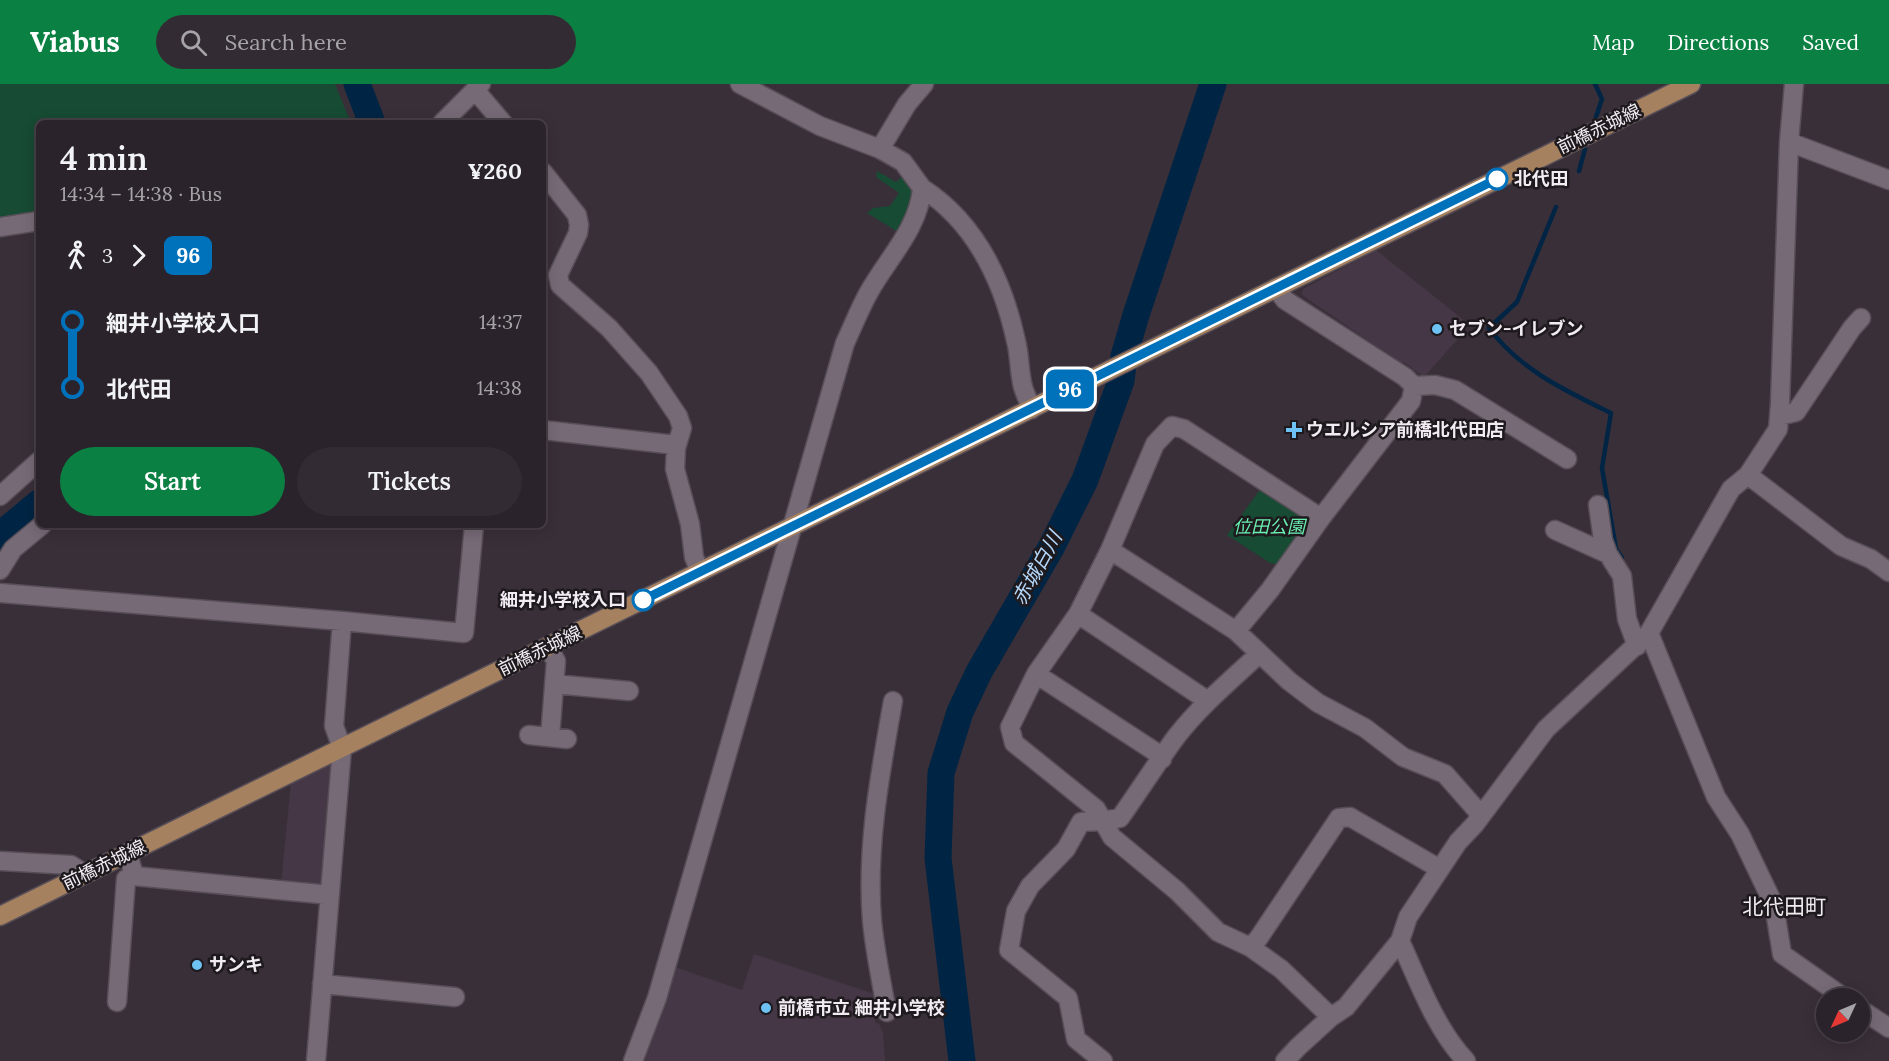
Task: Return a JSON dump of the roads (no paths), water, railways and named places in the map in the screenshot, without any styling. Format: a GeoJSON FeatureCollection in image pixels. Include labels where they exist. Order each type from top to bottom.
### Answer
{"type":"FeatureCollection","features":[{"type":"Feature","properties":{"kind":"main road","name":"前橋赤城線"},"geometry":{"type":"LineString","coordinates":[[0,916],[1691,84]]}},
{"type":"Feature","properties":{"kind":"street"},"geometry":{"type":"LineString","coordinates":[[740,84],[820,126],[880,149],[903,162],[922,188],[959,218],[996,274],[1016,342],[1023,387],[1032,409]]}},
{"type":"Feature","properties":{"kind":"street"},"geometry":{"type":"LineString","coordinates":[[880,149],[907,104],[924,84]]}},
{"type":"Feature","properties":{"kind":"street"},"geometry":{"type":"LineString","coordinates":[[1286,1061],[1331,1017],[1346,1008],[1400,941],[1408,917],[1458,842],[1475,824],[1546,729],[1643,639],[1731,489],[1748,475],[1778,429],[1789,142],[1794,84]]}},
{"type":"Feature","properties":{"kind":"street"},"geometry":{"type":"LineString","coordinates":[[445,120],[478,87],[501,120]]}},
{"type":"Feature","properties":{"kind":"street"},"geometry":{"type":"LineString","coordinates":[[1789,142],[1889,180]]}},
{"type":"Feature","properties":{"kind":"street"},"geometry":{"type":"LineString","coordinates":[[546,176],[578,215],[578,233],[558,275],[560,285],[609,328],[649,373],[678,416],[682,428],[676,445],[675,469],[690,524],[694,557],[700,572]]}},
{"type":"Feature","properties":{"kind":"street"},"geometry":{"type":"LineString","coordinates":[[633,1061],[657,998],[845,343],[869,292],[908,232],[921,200],[922,188]]}},
{"type":"Feature","properties":{"kind":"street"},"geometry":{"type":"LineString","coordinates":[[0,227],[36,221]]}},
{"type":"Feature","properties":{"kind":"street"},"geometry":{"type":"LineString","coordinates":[[1276,288],[1285,300],[1409,382],[1455,390],[1567,459]]}},
{"type":"Feature","properties":{"kind":"street"},"geometry":{"type":"LineString","coordinates":[[1779,416],[1796,412],[1861,318]]}},
{"type":"Feature","properties":{"kind":"street"},"geometry":{"type":"LineString","coordinates":[[1236,632],[1411,401],[1409,382]]}},
{"type":"Feature","properties":{"kind":"street"},"geometry":{"type":"LineString","coordinates":[[1321,518],[1184,429],[1172,426],[1155,444],[1110,550],[1078,614],[1036,674],[1010,727],[1014,743],[1096,809],[1112,837],[1177,891],[1218,932],[1250,947],[1281,969],[1331,1017]]}},
{"type":"Feature","properties":{"kind":"street"},"geometry":{"type":"LineString","coordinates":[[546,430],[676,445]]}},
{"type":"Feature","properties":{"kind":"street"},"geometry":{"type":"LineString","coordinates":[[0,496],[36,465]]}},
{"type":"Feature","properties":{"kind":"street"},"geometry":{"type":"LineString","coordinates":[[1748,475],[1841,546],[1871,559],[1889,572]]}},
{"type":"Feature","properties":{"kind":"street"},"geometry":{"type":"LineString","coordinates":[[1598,505],[1603,540],[1608,554],[1622,576],[1627,619],[1643,639],[1716,797],[1740,834],[1774,905],[1782,954],[1830,988]]}},
{"type":"Feature","properties":{"kind":"street"},"geometry":{"type":"LineString","coordinates":[[0,570],[14,549],[38,528]]}},
{"type":"Feature","properties":{"kind":"street"},"geometry":{"type":"LineString","coordinates":[[0,592],[464,633],[474,528]]}},
{"type":"Feature","properties":{"kind":"street"},"geometry":{"type":"LineString","coordinates":[[1555,530],[1608,554]]}},
{"type":"Feature","properties":{"kind":"street"},"geometry":{"type":"LineString","coordinates":[[1110,550],[1236,632],[1302,692],[1318,703],[1365,728],[1403,756],[1445,774],[1481,815]]}},
{"type":"Feature","properties":{"kind":"street"},"geometry":{"type":"LineString","coordinates":[[1078,614],[1208,701]]}},
{"type":"Feature","properties":{"kind":"street"},"geometry":{"type":"LineString","coordinates":[[316,1061],[342,748],[334,726],[342,621]]}},
{"type":"Feature","properties":{"kind":"street"},"geometry":{"type":"LineString","coordinates":[[529,735],[559,738],[554,684],[556,661],[548,647]]}},
{"type":"Feature","properties":{"kind":"street"},"geometry":{"type":"LineString","coordinates":[[1103,1061],[1076,1039],[1068,998],[1009,950],[1016,911],[1030,886],[1066,849],[1081,822],[1120,818],[1176,737],[1208,701],[1259,654]]}},
{"type":"Feature","properties":{"kind":"street"},"geometry":{"type":"LineString","coordinates":[[1036,674],[1154,751],[1162,759]]}},
{"type":"Feature","properties":{"kind":"street"},"geometry":{"type":"LineString","coordinates":[[554,684],[629,691]]}},
{"type":"Feature","properties":{"kind":"street"},"geometry":{"type":"LineString","coordinates":[[887,1011],[872,920],[872,870],[876,792],[893,701]]}},
{"type":"Feature","properties":{"kind":"street"},"geometry":{"type":"LineString","coordinates":[[1250,947],[1258,939],[1339,818],[1350,817],[1440,869]]}},
{"type":"Feature","properties":{"kind":"street"},"geometry":{"type":"LineString","coordinates":[[128,853],[134,876]]}},
{"type":"Feature","properties":{"kind":"street"},"geometry":{"type":"LineString","coordinates":[[0,861],[71,865],[85,874]]}},
{"type":"Feature","properties":{"kind":"street"},"geometry":{"type":"LineString","coordinates":[[117,1002],[126,879],[134,876],[330,895]]}},
{"type":"Feature","properties":{"kind":"street"},"geometry":{"type":"LineString","coordinates":[[1400,941],[1430,1007],[1453,1047],[1466,1061]]}},
{"type":"Feature","properties":{"kind":"street"},"geometry":{"type":"LineString","coordinates":[[322,984],[455,997]]}},
{"type":"Feature","properties":{"kind":"street"},"geometry":{"type":"LineString","coordinates":[[1870,1016],[1889,1028]]}},
{"type":"Feature","properties":{"kind":"waterway"},"geometry":{"type":"LineString","coordinates":[[357,84],[371,120]]}},
{"type":"Feature","properties":{"kind":"waterway","name":"赤城白川"},"geometry":{"type":"LineString","coordinates":[[962,1061],[938,858],[941,773],[960,712],[979,672],[1052,546],[1085,480],[1121,381],[1124,356],[1136,315],[1213,84]]}},
{"type":"Feature","properties":{"kind":"waterway"},"geometry":{"type":"LineString","coordinates":[[1595,84],[1602,99],[1596,117]]}},
{"type":"Feature","properties":{"kind":"waterway"},"geometry":{"type":"LineString","coordinates":[[1579,171],[1585,149]]}},
{"type":"Feature","properties":{"kind":"waterway"},"geometry":{"type":"LineString","coordinates":[[1556,207],[1517,302],[1489,328],[1501,343],[1529,368],[1561,388],[1611,413],[1602,468],[1616,549],[1622,558]]}},
{"type":"Feature","properties":{"kind":"waterway"},"geometry":{"type":"LineString","coordinates":[[0,538],[5,531],[36,505]]}},
{"type":"Feature","properties":{"kind":"place","name":"北代田"},"geometry":{"type":"Point","coordinates":[1497,179]}},
{"type":"Feature","properties":{"kind":"place","name":"セブン-イレブン"},"geometry":{"type":"Point","coordinates":[1437,329]}},
{"type":"Feature","properties":{"kind":"place","name":"ウエルシア前橋北代田店"},"geometry":{"type":"Point","coordinates":[1294,430]}},
{"type":"Feature","properties":{"kind":"place","name":"細井小学校入口"},"geometry":{"type":"Point","coordinates":[643,600]}},
{"type":"Feature","properties":{"kind":"place","name":"サンキ"},"geometry":{"type":"Point","coordinates":[197,965]}},
{"type":"Feature","properties":{"kind":"place","name":"前橋市立 細井小学校"},"geometry":{"type":"Point","coordinates":[766,1008]}},
{"type":"Feature","properties":{"kind":"district","name":"北代田町"},"geometry":{"type":"Point","coordinates":[1784,907]}},
{"type":"Feature","properties":{"kind":"park label","name":"位田公園"},"geometry":{"type":"Point","coordinates":[1269,527]}}]}
